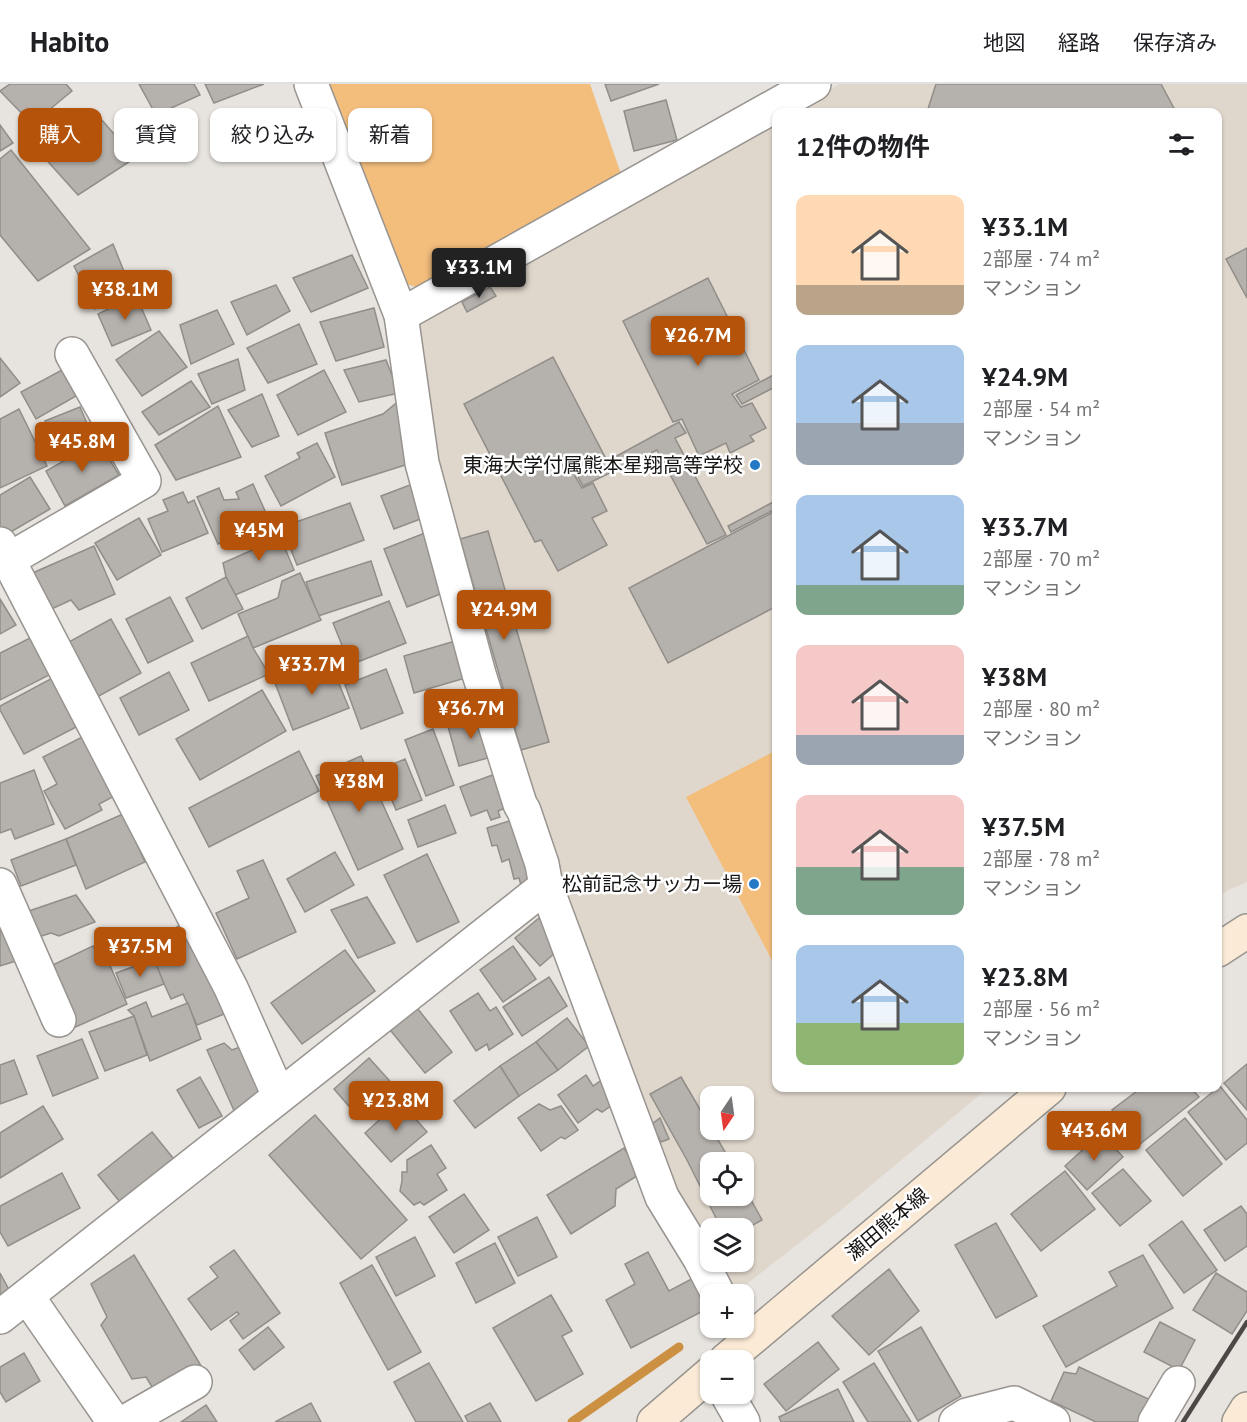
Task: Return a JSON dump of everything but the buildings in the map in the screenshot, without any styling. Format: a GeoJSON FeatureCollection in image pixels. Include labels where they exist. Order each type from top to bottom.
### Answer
{"type":"FeatureCollection","features":[{"type":"Feature","properties":{"kind":"main road"},"geometry":{"type":"LineString","coordinates":[[1222,947],[1247,931]]}},
{"type":"Feature","properties":{"kind":"main road","name":"瀬田熊本線"},"geometry":{"type":"LineString","coordinates":[[754,1327],[1044,1092]]}},
{"type":"Feature","properties":{"kind":"main road"},"geometry":{"type":"LineString","coordinates":[[654,1422],[700,1382]]}},
{"type":"Feature","properties":{"kind":"main road"},"geometry":{"type":"LineString","coordinates":[[1239,1422],[1247,1409]]}},
{"type":"Feature","properties":{"kind":"street"},"geometry":{"type":"LineString","coordinates":[[311,84],[400,315],[422,463],[480,674],[520,804],[542,864],[546,886],[662,1197],[713,1284]]}},
{"type":"Feature","properties":{"kind":"street"},"geometry":{"type":"LineString","coordinates":[[400,315],[814,84]]}},
{"type":"Feature","properties":{"kind":"street"},"geometry":{"type":"LineString","coordinates":[[72,354],[144,481],[4,552],[231,988],[279,1096]]}},
{"type":"Feature","properties":{"kind":"street"},"geometry":{"type":"LineString","coordinates":[[0,885],[59,1020]]}},
{"type":"Feature","properties":{"kind":"street"},"geometry":{"type":"LineString","coordinates":[[0,1317],[546,886]]}},
{"type":"Feature","properties":{"kind":"street"},"geometry":{"type":"LineString","coordinates":[[27,1296],[114,1422]]}},
{"type":"Feature","properties":{"kind":"street"},"geometry":{"type":"LineString","coordinates":[[125,1422],[195,1383]]}},
{"type":"Feature","properties":{"kind":"street"},"geometry":{"type":"LineString","coordinates":[[1155,1422],[1178,1383]]}},
{"type":"Feature","properties":{"kind":"street"},"geometry":{"type":"LineString","coordinates":[[956,1422],[967,1415],[1014,1403],[1053,1422]]}},
{"type":"Feature","properties":{"kind":"street"},"geometry":{"type":"LineString","coordinates":[[733,1404],[743,1422]]}},
{"type":"Feature","properties":{"kind":"shaded area"},"geometry":{"type":"Polygon","coordinates":[[[319,84],[590,84],[621,174],[420,288],[399,282],[351,162],[432,162],[432,108],[348,108],[348,156],[336,126],[336,108],[329,108],[319,84]]]}},
{"type":"Feature","properties":{"kind":"shaded area"},"geometry":{"type":"Polygon","coordinates":[[[840,84],[1247,84],[1247,882],[1222,894],[1222,108],[795,108],[840,84]]]}},
{"type":"Feature","properties":{"kind":"shaded area"},"geometry":{"type":"Polygon","coordinates":[[[772,121],[772,1092],[983,1092],[835,1215],[747,1284],[729,1284],[722,1272],[754,1272],[754,1218],[700,1218],[700,1230],[653,1142],[590,990],[429,458],[411,331],[420,309],[772,121]]]}},
{"type":"Feature","properties":{"kind":"shaded area","name":"松前記念サッカー場"},"geometry":{"type":"Polygon","coordinates":[[[772,753],[772,960],[686,797],[772,753]]]}},
{"type":"Feature","properties":{"kind":"waterway"},"geometry":{"type":"LineString","coordinates":[[572,1422],[679,1347]]}},
{"type":"Feature","properties":{"kind":"railway"},"geometry":{"type":"LineString","coordinates":[[1183,1422],[1247,1322]]}},
{"type":"Feature","properties":{"kind":"place","name":"東海大学付属熊本星翔高等学校"},"geometry":{"type":"Point","coordinates":[755,465]}},
{"type":"Feature","properties":{"kind":"place","name":"松前記念サッカー場"},"geometry":{"type":"Point","coordinates":[754,884]}}]}
